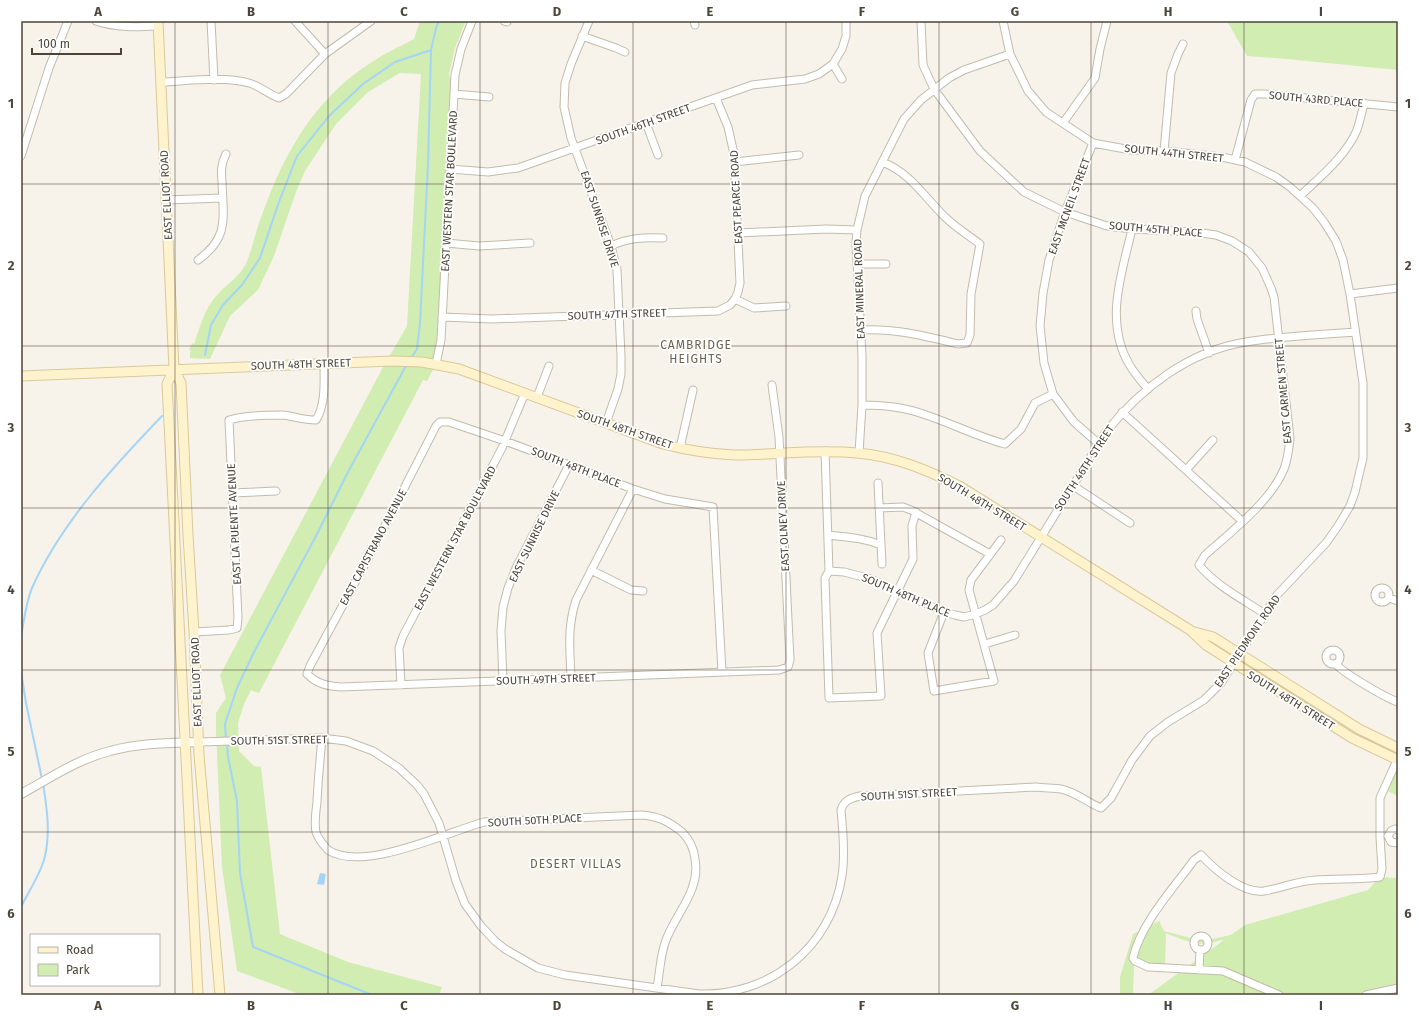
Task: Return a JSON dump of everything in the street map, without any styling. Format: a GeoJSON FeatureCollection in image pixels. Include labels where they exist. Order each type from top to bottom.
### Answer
{"type":"FeatureCollection","features":[{"type":"Feature","properties":{"kind":"main road","name":"EAST ELLIOT ROAD"},"geometry":{"type":"LineString","coordinates":[[158,24],[174,369],[181,383],[199,742],[207,857],[218,957],[220,995]]}},
{"type":"Feature","properties":{"kind":"main road","name":"SOUTH 48TH STREET"},"geometry":{"type":"LineString","coordinates":[[21,376],[324,363],[401,361],[422,362],[459,369],[663,444],[680,448],[714,454],[736,455],[825,451],[859,453],[906,463],[943,477],[961,487],[1190,630],[1206,645],[1233,664],[1352,738],[1398,760]]}},
{"type":"Feature","properties":{"kind":"main road","name":"EAST ELLIOT ROAD"},"geometry":{"type":"LineString","coordinates":[[174,369],[167,384],[198,995]]}},
{"type":"Feature","properties":{"kind":"main road"},"geometry":{"type":"LineString","coordinates":[[174,535],[188,535]]}},
{"type":"Feature","properties":{"kind":"main road","name":"SOUTH 48TH STREET"},"geometry":{"type":"LineString","coordinates":[[1190,630],[1213,637],[1359,728],[1398,748]]}},
{"type":"Feature","properties":{"kind":"street"},"geometry":{"type":"LineString","coordinates":[[21,156],[49,68],[68,21]]}},
{"type":"Feature","properties":{"kind":"street"},"geometry":{"type":"LineString","coordinates":[[96,21],[118,26],[132,27],[158,24]]}},
{"type":"Feature","properties":{"kind":"street"},"geometry":{"type":"LineString","coordinates":[[211,21],[214,80]]}},
{"type":"Feature","properties":{"kind":"street"},"geometry":{"type":"LineString","coordinates":[[295,21],[325,54]]}},
{"type":"Feature","properties":{"kind":"street"},"geometry":{"type":"LineString","coordinates":[[161,82],[214,80],[241,81],[261,87],[271,95],[279,98],[286,94],[325,54],[371,21]]}},
{"type":"Feature","properties":{"kind":"street","name":"EAST WESTERN STAR BOULEVARD"},"geometry":{"type":"LineString","coordinates":[[436,364],[441,340],[454,94],[461,49],[472,21]]}},
{"type":"Feature","properties":{"kind":"street","name":"EAST SUNRISE DRIVE"},"geometry":{"type":"LineString","coordinates":[[589,21],[565,83],[564,107],[571,138],[611,246],[617,270],[621,374],[618,389],[606,423]]}},
{"type":"Feature","properties":{"kind":"street"},"geometry":{"type":"LineString","coordinates":[[842,79],[832,64],[842,49],[846,36],[846,21]]}},
{"type":"Feature","properties":{"kind":"street","name":"SOUTH 45TH PLACE"},"geometry":{"type":"LineString","coordinates":[[921,21],[924,65],[934,89],[980,151],[1024,192],[1065,212],[1107,226],[1216,235]]}},
{"type":"Feature","properties":{"kind":"street","name":"SOUTH 44TH STREET"},"geometry":{"type":"LineString","coordinates":[[1003,21],[1010,54],[1028,91],[1046,112],[1093,143],[1131,150],[1164,151],[1222,157],[1235,160],[1260,168],[1276,177],[1300,196],[1313,208],[1336,241],[1343,260],[1356,332]]}},
{"type":"Feature","properties":{"kind":"street"},"geometry":{"type":"LineString","coordinates":[[1062,123],[1095,78],[1107,21]]}},
{"type":"Feature","properties":{"kind":"street"},"geometry":{"type":"LineString","coordinates":[[582,36],[625,52]]}},
{"type":"Feature","properties":{"kind":"street"},"geometry":{"type":"LineString","coordinates":[[1164,151],[1171,73],[1183,44]]}},
{"type":"Feature","properties":{"kind":"street","name":"EAST MINERAL ROAD"},"geometry":{"type":"LineString","coordinates":[[859,453],[862,405],[857,230],[865,196],[904,119],[917,104],[949,78],[964,70],[1010,54]]}},
{"type":"Feature","properties":{"kind":"street","name":"SOUTH 46TH STREET"},"geometry":{"type":"LineString","coordinates":[[450,169],[488,172],[505,171],[538,163],[752,85],[805,79],[819,74],[832,64]]}},
{"type":"Feature","properties":{"kind":"street"},"geometry":{"type":"LineString","coordinates":[[454,94],[489,97]]}},
{"type":"Feature","properties":{"kind":"street","name":"SOUTH 43RD PLACE"},"geometry":{"type":"LineString","coordinates":[[1235,160],[1251,100],[1255,94],[1398,107]]}},
{"type":"Feature","properties":{"kind":"street","name":"EAST PEARCE ROAD"},"geometry":{"type":"LineString","coordinates":[[716,98],[732,139],[735,162],[740,284],[735,299]]}},
{"type":"Feature","properties":{"kind":"street"},"geometry":{"type":"LineString","coordinates":[[1300,196],[1329,168],[1352,140],[1357,130],[1364,103]]}},
{"type":"Feature","properties":{"kind":"street"},"geometry":{"type":"LineString","coordinates":[[646,123],[658,155]]}},
{"type":"Feature","properties":{"kind":"street","name":"EAST MCNEIL STREET"},"geometry":{"type":"LineString","coordinates":[[1093,143],[1065,212],[1049,260],[1043,293],[1040,326],[1044,363],[1053,394],[1074,422],[1098,443]]}},
{"type":"Feature","properties":{"kind":"street"},"geometry":{"type":"LineString","coordinates":[[198,260],[209,252],[220,236],[223,222],[221,164],[226,154]]}},
{"type":"Feature","properties":{"kind":"street"},"geometry":{"type":"LineString","coordinates":[[735,162],[799,155]]}},
{"type":"Feature","properties":{"kind":"street"},"geometry":{"type":"LineString","coordinates":[[860,330],[899,331],[958,344],[967,343],[970,335],[971,294],[980,244],[945,217],[919,187],[905,175],[890,165],[882,162]]}},
{"type":"Feature","properties":{"kind":"street"},"geometry":{"type":"LineString","coordinates":[[166,200],[222,198]]}},
{"type":"Feature","properties":{"kind":"street"},"geometry":{"type":"LineString","coordinates":[[738,232],[826,229],[857,230]]}},
{"type":"Feature","properties":{"kind":"street"},"geometry":{"type":"LineString","coordinates":[[1132,229],[1116,302],[1117,334],[1129,365],[1148,389]]}},
{"type":"Feature","properties":{"kind":"street","name":"EAST CARMEN STREET"},"geometry":{"type":"LineString","coordinates":[[1216,235],[1232,240],[1249,252],[1262,268],[1271,288],[1274,297],[1290,438],[1285,468],[1269,494],[1205,556],[1199,565],[1205,572],[1235,595],[1266,614]]}},
{"type":"Feature","properties":{"kind":"street"},"geometry":{"type":"LineString","coordinates":[[611,246],[621,241],[637,237],[663,238]]}},
{"type":"Feature","properties":{"kind":"street"},"geometry":{"type":"LineString","coordinates":[[446,243],[479,246],[530,243]]}},
{"type":"Feature","properties":{"kind":"street"},"geometry":{"type":"LineString","coordinates":[[857,264],[886,264]]}},
{"type":"Feature","properties":{"kind":"street"},"geometry":{"type":"LineString","coordinates":[[1350,294],[1398,288]]}},
{"type":"Feature","properties":{"kind":"street"},"geometry":{"type":"LineString","coordinates":[[735,299],[754,308],[786,306]]}},
{"type":"Feature","properties":{"kind":"street","name":"SOUTH 47TH STREET"},"geometry":{"type":"LineString","coordinates":[[442,316],[492,319],[718,311],[730,305],[735,299]]}},
{"type":"Feature","properties":{"kind":"street"},"geometry":{"type":"LineString","coordinates":[[1196,311],[1197,319],[1209,353]]}},
{"type":"Feature","properties":{"kind":"street","name":"SOUTH 46TH STREET"},"geometry":{"type":"LineString","coordinates":[[1041,537],[1098,443],[1122,412],[1148,389],[1179,366],[1209,353],[1245,342],[1356,332]]}},
{"type":"Feature","properties":{"kind":"street","name":"EAST PIEDMONT ROAD"},"geometry":{"type":"LineString","coordinates":[[1101,808],[1111,798],[1132,760],[1150,736],[1168,722],[1204,700],[1221,683],[1277,595],[1326,543],[1350,506],[1363,458],[1364,439],[1363,383],[1356,332]]}},
{"type":"Feature","properties":{"kind":"street","name":"EAST LA PUENTE AVENUE"},"geometry":{"type":"LineString","coordinates":[[194,632],[229,630],[237,628],[238,618],[229,420],[238,417],[282,415],[307,420],[316,420],[320,414],[324,388],[324,363]]}},
{"type":"Feature","properties":{"kind":"street"},"geometry":{"type":"LineString","coordinates":[[536,397],[549,366]]}},
{"type":"Feature","properties":{"kind":"street","name":"EAST OLNEY DRIVE"},"geometry":{"type":"LineString","coordinates":[[772,385],[778,421],[780,453],[790,660],[788,667]]}},
{"type":"Feature","properties":{"kind":"street"},"geometry":{"type":"LineString","coordinates":[[680,448],[693,390]]}},
{"type":"Feature","properties":{"kind":"street","name":"EAST WESTERN STAR BOULEVARD"},"geometry":{"type":"LineString","coordinates":[[401,685],[399,648],[403,636],[505,441],[525,393]]}},
{"type":"Feature","properties":{"kind":"street"},"geometry":{"type":"LineString","coordinates":[[862,405],[891,406],[926,414],[990,440],[1005,444],[1021,429],[1035,403],[1053,394]]}},
{"type":"Feature","properties":{"kind":"street"},"geometry":{"type":"LineString","coordinates":[[1122,412],[1242,521]]}},
{"type":"Feature","properties":{"kind":"street","name":"SOUTH 48TH PLACE"},"geometry":{"type":"LineString","coordinates":[[440,422],[449,422],[505,441],[633,489],[671,500],[713,507],[722,672]]}},
{"type":"Feature","properties":{"kind":"street","name":"EAST CAPISTRANO AVENUE"},"geometry":{"type":"LineString","coordinates":[[307,674],[436,426],[440,422]]}},
{"type":"Feature","properties":{"kind":"street"},"geometry":{"type":"LineString","coordinates":[[1186,470],[1213,440]]}},
{"type":"Feature","properties":{"kind":"street"},"geometry":{"type":"LineString","coordinates":[[825,451],[829,571],[825,578],[829,698],[880,696],[877,633],[913,558],[912,526],[916,512]]}},
{"type":"Feature","properties":{"kind":"street","name":"EAST SUNRISE DRIVE"},"geometry":{"type":"LineString","coordinates":[[503,681],[501,631],[503,607],[508,588],[516,568],[569,465]]}},
{"type":"Feature","properties":{"kind":"street"},"geometry":{"type":"LineString","coordinates":[[878,484],[882,564]]}},
{"type":"Feature","properties":{"kind":"street"},"geometry":{"type":"LineString","coordinates":[[1072,485],[1130,523]]}},
{"type":"Feature","properties":{"kind":"street"},"geometry":{"type":"LineString","coordinates":[[571,678],[569,630],[571,615],[576,600],[633,489]]}},
{"type":"Feature","properties":{"kind":"street"},"geometry":{"type":"LineString","coordinates":[[232,493],[276,491]]}},
{"type":"Feature","properties":{"kind":"street"},"geometry":{"type":"LineString","coordinates":[[879,508],[903,507],[916,512],[990,554]]}},
{"type":"Feature","properties":{"kind":"street"},"geometry":{"type":"LineString","coordinates":[[828,535],[852,537],[881,545]]}},
{"type":"Feature","properties":{"kind":"street","name":"SOUTH 48TH PLACE"},"geometry":{"type":"LineString","coordinates":[[829,571],[859,575],[898,590],[944,612],[964,617],[976,614],[993,605],[1014,581],[1041,537]]}},
{"type":"Feature","properties":{"kind":"street"},"geometry":{"type":"LineString","coordinates":[[944,612],[928,653],[934,691],[994,681],[969,590],[969,584],[1001,540]]}},
{"type":"Feature","properties":{"kind":"street"},"geometry":{"type":"LineString","coordinates":[[591,570],[631,590],[643,591]]}},
{"type":"Feature","properties":{"kind":"street"},"geometry":{"type":"LineString","coordinates":[[1389,598],[1398,601]]}},
{"type":"Feature","properties":{"kind":"street"},"geometry":{"type":"LineString","coordinates":[[985,644],[1015,635]]}},
{"type":"Feature","properties":{"kind":"street"},"geometry":{"type":"LineString","coordinates":[[1336,664],[1338,667],[1398,702]]}},
{"type":"Feature","properties":{"kind":"street","name":"SOUTH 49TH STREET"},"geometry":{"type":"LineString","coordinates":[[307,674],[321,684],[341,687],[779,670],[788,667]]}},
{"type":"Feature","properties":{"kind":"street","name":"SOUTH 51ST STREET"},"geometry":{"type":"LineString","coordinates":[[21,794],[78,763],[110,751],[145,744],[322,738],[346,741],[364,747],[383,756],[399,768],[424,794],[439,823],[456,881],[465,904],[494,941],[505,949],[538,968],[565,974],[699,994],[731,992],[762,982],[781,972],[803,955],[812,945],[828,921],[837,900],[844,866],[841,810],[843,804],[847,800],[854,797],[1036,787],[1062,789],[1101,808]]}},
{"type":"Feature","properties":{"kind":"street","name":"SOUTH 50TH PLACE"},"geometry":{"type":"LineString","coordinates":[[322,738],[315,826],[316,832],[318,838],[328,849],[342,855],[368,857],[444,837],[484,822],[654,816],[674,826],[683,834],[692,848],[696,865],[696,874],[694,883],[686,901],[666,939],[657,988]]}},
{"type":"Feature","properties":{"kind":"street"},"geometry":{"type":"LineString","coordinates":[[1279,995],[1223,971],[1148,967],[1135,961],[1133,958],[1145,929],[1154,914],[1194,860],[1201,855],[1236,884],[1255,891],[1264,891],[1314,880],[1380,877],[1382,869],[1380,798],[1398,760]]}},
{"type":"Feature","properties":{"kind":"street"},"geometry":{"type":"LineString","coordinates":[[1388,836],[1393,830],[1398,830]]}},
{"type":"Feature","properties":{"kind":"street"},"geometry":{"type":"LineString","coordinates":[[1380,836],[1388,836]]}},
{"type":"Feature","properties":{"kind":"street"},"geometry":{"type":"LineString","coordinates":[[1388,836],[1391,842],[1398,843]]}},
{"type":"Feature","properties":{"kind":"street"},"geometry":{"type":"LineString","coordinates":[[1199,970],[1200,950]]}},
{"type":"Feature","properties":{"kind":"street"},"geometry":{"type":"LineString","coordinates":[[1366,995],[1398,988]]}},
{"type":"Feature","properties":{"kind":"green space"},"geometry":{"type":"Polygon","coordinates":[[[420,21],[466,21],[455,48],[449,74],[454,94],[446,243],[436,364],[427,381],[423,380],[259,693],[251,690],[244,704],[238,723],[239,751],[254,766],[261,767],[280,934],[348,962],[442,987],[439,995],[302,995],[237,971],[222,867],[216,713],[226,698],[220,675],[382,369],[407,326],[421,74],[400,73],[368,92],[336,124],[305,171],[296,192],[274,256],[258,290],[230,316],[210,359],[190,358],[191,351],[189,350],[192,343],[194,344],[209,306],[221,291],[240,273],[246,264],[272,189],[299,136],[323,103],[352,76],[380,57],[414,39],[420,21]]]}},
{"type":"Feature","properties":{"kind":"green space"},"geometry":{"type":"Polygon","coordinates":[[[1227,21],[1398,21],[1398,70],[1247,56],[1227,21]]]}},
{"type":"Feature","properties":{"kind":"green space"},"geometry":{"type":"Polygon","coordinates":[[[1398,758],[1398,796],[1385,790],[1398,758]]]}},
{"type":"Feature","properties":{"kind":"green space"},"geometry":{"type":"Polygon","coordinates":[[[1380,877],[1398,878],[1398,995],[1148,995],[1224,940],[1201,944],[1166,933],[1165,968],[1137,962],[1134,966],[1134,995],[1120,995],[1120,977],[1133,934],[1159,921],[1164,931],[1195,939],[1207,940],[1231,935],[1245,925],[1368,890],[1380,877]]]}},
{"type":"Feature","properties":{"kind":"water"},"geometry":{"type":"Polygon","coordinates":[[[320,873],[326,874],[324,885],[317,884],[320,873]]]}},
{"type":"Feature","properties":{"kind":"waterway"},"geometry":{"type":"LineString","coordinates":[[411,358],[417,349],[420,323],[428,165],[431,50],[439,21]]}},
{"type":"Feature","properties":{"kind":"waterway"},"geometry":{"type":"LineString","coordinates":[[205,355],[211,325],[223,305],[242,285],[260,258],[279,202],[297,156],[329,116],[363,84],[395,62],[431,50]]}},
{"type":"Feature","properties":{"kind":"waterway"},"geometry":{"type":"LineString","coordinates":[[226,739],[225,724],[237,688],[254,652],[316,536],[348,472],[407,364]]}},
{"type":"Feature","properties":{"kind":"waterway"},"geometry":{"type":"LineString","coordinates":[[21,636],[30,593],[44,564],[58,541],[73,518],[107,476],[162,416]]}},
{"type":"Feature","properties":{"kind":"waterway"},"geometry":{"type":"LineString","coordinates":[[21,672],[42,779]]}},
{"type":"Feature","properties":{"kind":"waterway"},"geometry":{"type":"LineString","coordinates":[[227,744],[228,757],[237,801],[240,873],[253,947],[372,995]]}},
{"type":"Feature","properties":{"kind":"waterway"},"geometry":{"type":"LineString","coordinates":[[21,907],[40,871],[46,850],[48,822],[43,783]]}},
{"type":"Feature","properties":{"kind":"district","name":"CAMBRIDGE HEIGHTS"},"geometry":{"type":"Point","coordinates":[696,352]}},
{"type":"Feature","properties":{"kind":"district","name":"DESERT VILLAS"},"geometry":{"type":"Point","coordinates":[576,864]}}]}
